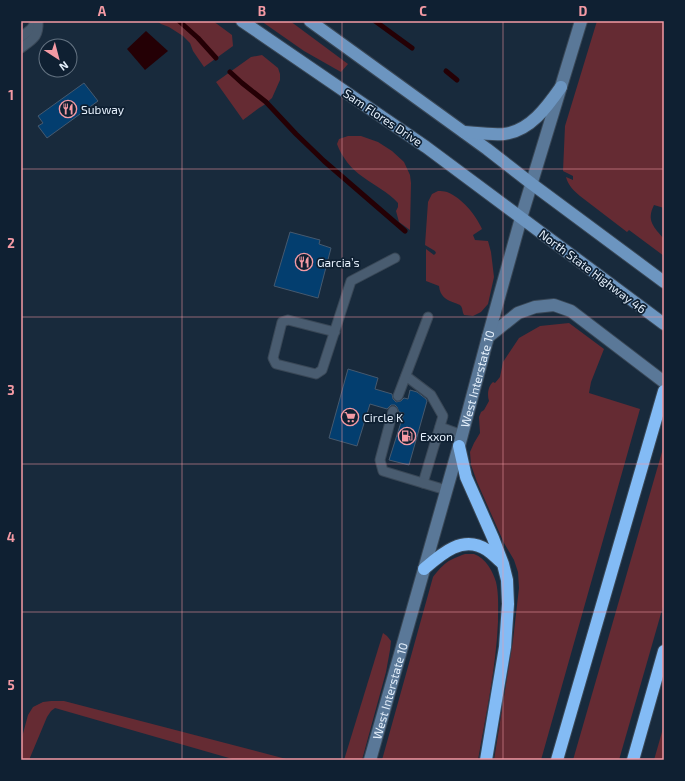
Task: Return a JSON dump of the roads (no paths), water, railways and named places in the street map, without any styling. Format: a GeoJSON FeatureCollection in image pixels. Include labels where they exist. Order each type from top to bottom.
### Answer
{"type":"FeatureCollection","features":[{"type":"Feature","properties":{"kind":"highway"},"geometry":{"type":"LineString","coordinates":[[557,760],[664,391]]}},
{"type":"Feature","properties":{"kind":"highway"},"geometry":{"type":"LineString","coordinates":[[460,441],[466,477],[493,538],[503,564],[507,580],[508,604],[505,647],[486,760]]}},
{"type":"Feature","properties":{"kind":"highway"},"geometry":{"type":"LineString","coordinates":[[424,569],[450,549],[462,544],[475,544],[487,550],[503,564]]}},
{"type":"Feature","properties":{"kind":"highway"},"geometry":{"type":"LineString","coordinates":[[632,760],[664,651]]}},
{"type":"Feature","properties":{"kind":"main road","name":"Sam Flores Drive"},"geometry":{"type":"LineString","coordinates":[[242,21],[426,147],[521,218]]}},
{"type":"Feature","properties":{"kind":"main road"},"geometry":{"type":"LineString","coordinates":[[310,21],[464,132],[664,282]]}},
{"type":"Feature","properties":{"kind":"main road"},"geometry":{"type":"LineString","coordinates":[[464,132],[506,134],[519,130],[529,124],[545,109],[561,88]]}},
{"type":"Feature","properties":{"kind":"main road","name":"North State Highway 46"},"geometry":{"type":"LineString","coordinates":[[521,218],[664,324]]}},
{"type":"Feature","properties":{"kind":"street","name":"West Interstate 10"},"geometry":{"type":"LineString","coordinates":[[370,760],[521,218],[581,21]]}},
{"type":"Feature","properties":{"kind":"street"},"geometry":{"type":"LineString","coordinates":[[488,337],[518,312],[535,307],[554,305],[571,311],[664,382]]}},
{"type":"Feature","properties":{"kind":"lane"},"geometry":{"type":"LineString","coordinates":[[21,37],[31,30],[38,21]]}},
{"type":"Feature","properties":{"kind":"lane"},"geometry":{"type":"LineString","coordinates":[[21,48],[36,36],[38,21]]}},
{"type":"Feature","properties":{"kind":"lane"},"geometry":{"type":"LineString","coordinates":[[334,332],[288,320],[282,322],[273,358],[276,364],[316,374],[322,370],[351,281],[395,258]]}},
{"type":"Feature","properties":{"kind":"lane"},"geometry":{"type":"LineString","coordinates":[[398,396],[428,317]]}},
{"type":"Feature","properties":{"kind":"lane"},"geometry":{"type":"LineString","coordinates":[[406,376],[431,395],[443,416],[423,483]]}},
{"type":"Feature","properties":{"kind":"lane"},"geometry":{"type":"LineString","coordinates":[[393,410],[380,460],[383,471],[446,490]]}},
{"type":"Feature","properties":{"kind":"lane"},"geometry":{"type":"LineString","coordinates":[[440,427],[460,441]]}},
{"type":"Feature","properties":{"kind":"waterway"},"geometry":{"type":"LineString","coordinates":[[179,21],[198,38],[216,58]]}},
{"type":"Feature","properties":{"kind":"waterway"},"geometry":{"type":"LineString","coordinates":[[375,21],[412,48]]}},
{"type":"Feature","properties":{"kind":"waterway"},"geometry":{"type":"LineString","coordinates":[[446,71],[457,80]]}},
{"type":"Feature","properties":{"kind":"waterway"},"geometry":{"type":"LineString","coordinates":[[230,72],[266,102],[324,161],[405,231]]}},
{"type":"Feature","properties":{"kind":"place","name":"Subway"},"geometry":{"type":"Point","coordinates":[68,109]}},
{"type":"Feature","properties":{"kind":"place","name":"Garcia’s"},"geometry":{"type":"Point","coordinates":[304,262]}},
{"type":"Feature","properties":{"kind":"place","name":"Circle K"},"geometry":{"type":"Point","coordinates":[350,417]}},
{"type":"Feature","properties":{"kind":"place","name":"Exxon"},"geometry":{"type":"Point","coordinates":[407,436]}}]}
